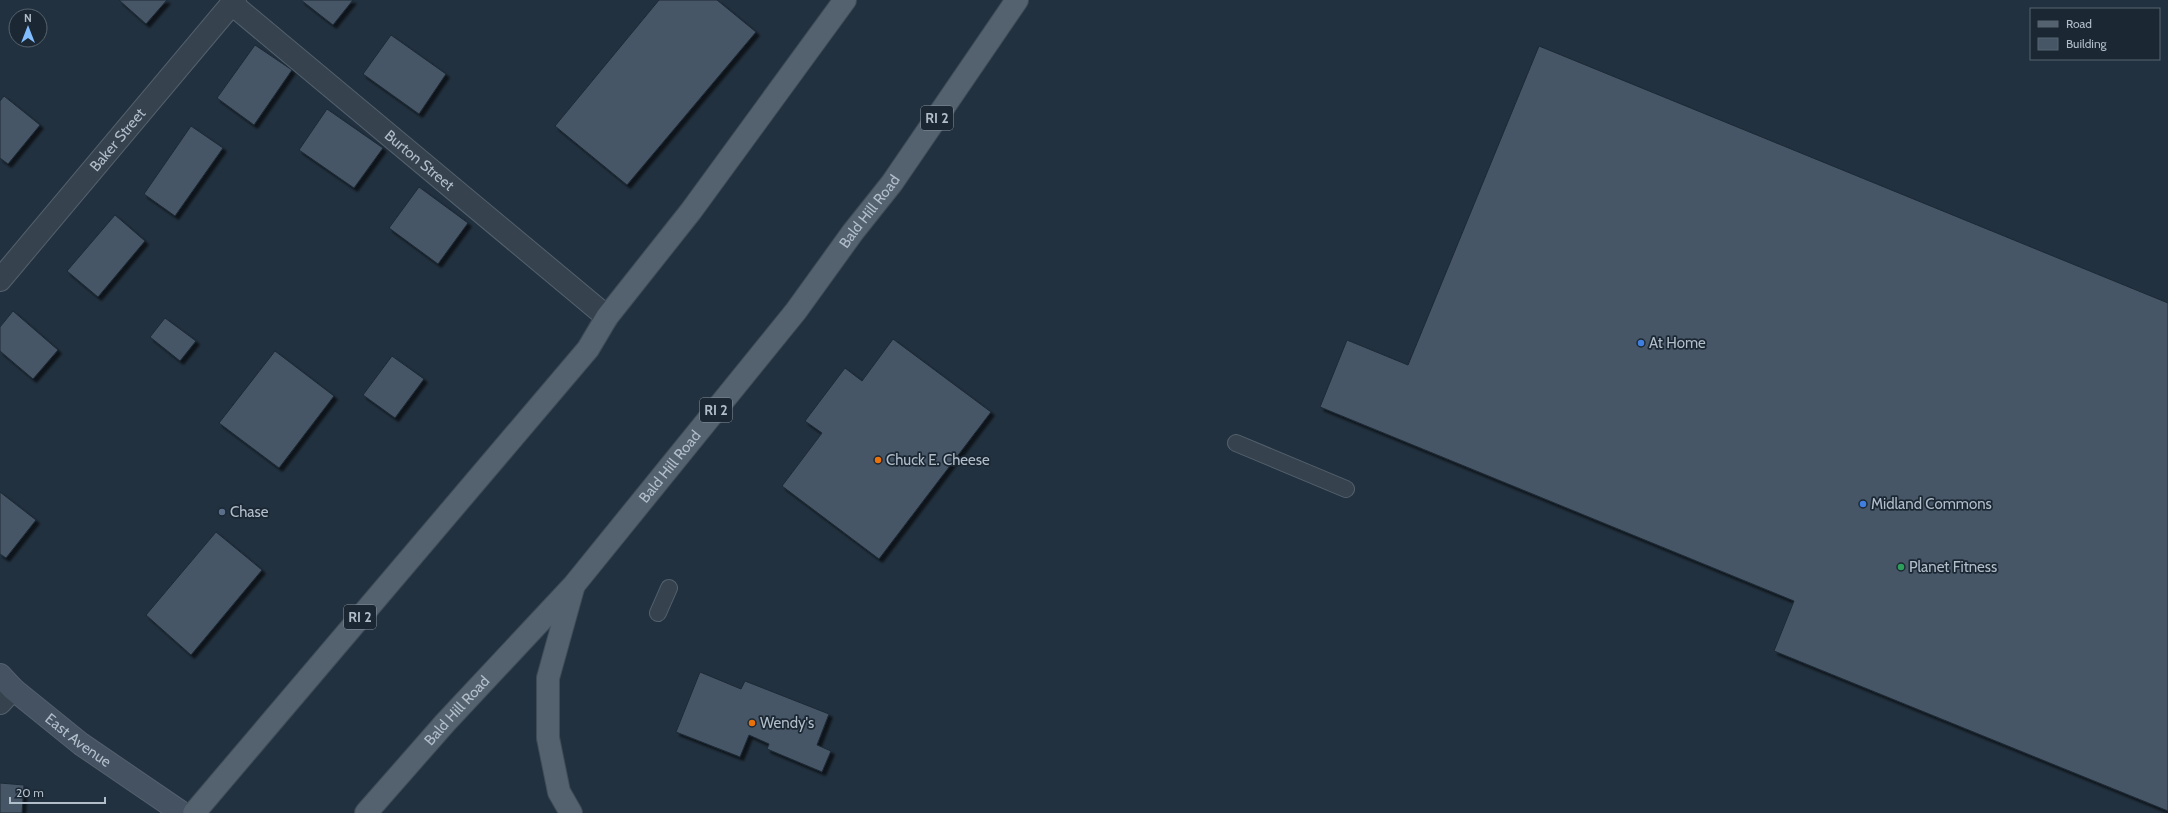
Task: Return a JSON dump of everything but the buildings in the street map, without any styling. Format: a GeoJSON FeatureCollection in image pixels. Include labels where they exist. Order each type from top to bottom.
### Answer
{"type":"FeatureCollection","features":[{"type":"Feature","properties":{"kind":"main road","name":"RI 2"},"geometry":{"type":"LineString","coordinates":[[194,813],[583,355],[607,317],[691,211],[845,0]]}},
{"type":"Feature","properties":{"kind":"main road","name":"Bald Hill Road"},"geometry":{"type":"LineString","coordinates":[[366,813],[445,723],[574,585],[796,311],[853,232],[892,183],[1017,0]]}},
{"type":"Feature","properties":{"kind":"main road"},"geometry":{"type":"LineString","coordinates":[[571,813],[559,792],[548,738],[548,678],[574,585]]}},
{"type":"Feature","properties":{"kind":"main road","name":"East Avenue"},"geometry":{"type":"LineString","coordinates":[[4,689],[182,813]]}},
{"type":"Feature","properties":{"kind":"street","name":"Burton Street"},"geometry":{"type":"LineString","coordinates":[[233,2],[607,317]]}},
{"type":"Feature","properties":{"kind":"street","name":"Baker Street"},"geometry":{"type":"LineString","coordinates":[[0,280],[233,2]]}},
{"type":"Feature","properties":{"kind":"lane"},"geometry":{"type":"LineString","coordinates":[[1236,443],[1346,489]]}},
{"type":"Feature","properties":{"kind":"lane"},"geometry":{"type":"LineString","coordinates":[[658,613],[669,588]]}},
{"type":"Feature","properties":{"kind":"place","name":"At Home"},"geometry":{"type":"Point","coordinates":[1641,343]}},
{"type":"Feature","properties":{"kind":"place","name":"Chuck E. Cheese"},"geometry":{"type":"Point","coordinates":[878,460]}},
{"type":"Feature","properties":{"kind":"place","name":"Midland Commons"},"geometry":{"type":"Point","coordinates":[1863,504]}},
{"type":"Feature","properties":{"kind":"place","name":"Chase"},"geometry":{"type":"Point","coordinates":[222,512]}},
{"type":"Feature","properties":{"kind":"place","name":"Planet Fitness"},"geometry":{"type":"Point","coordinates":[1901,567]}},
{"type":"Feature","properties":{"kind":"place","name":"Wendy's"},"geometry":{"type":"Point","coordinates":[752,723]}}]}
